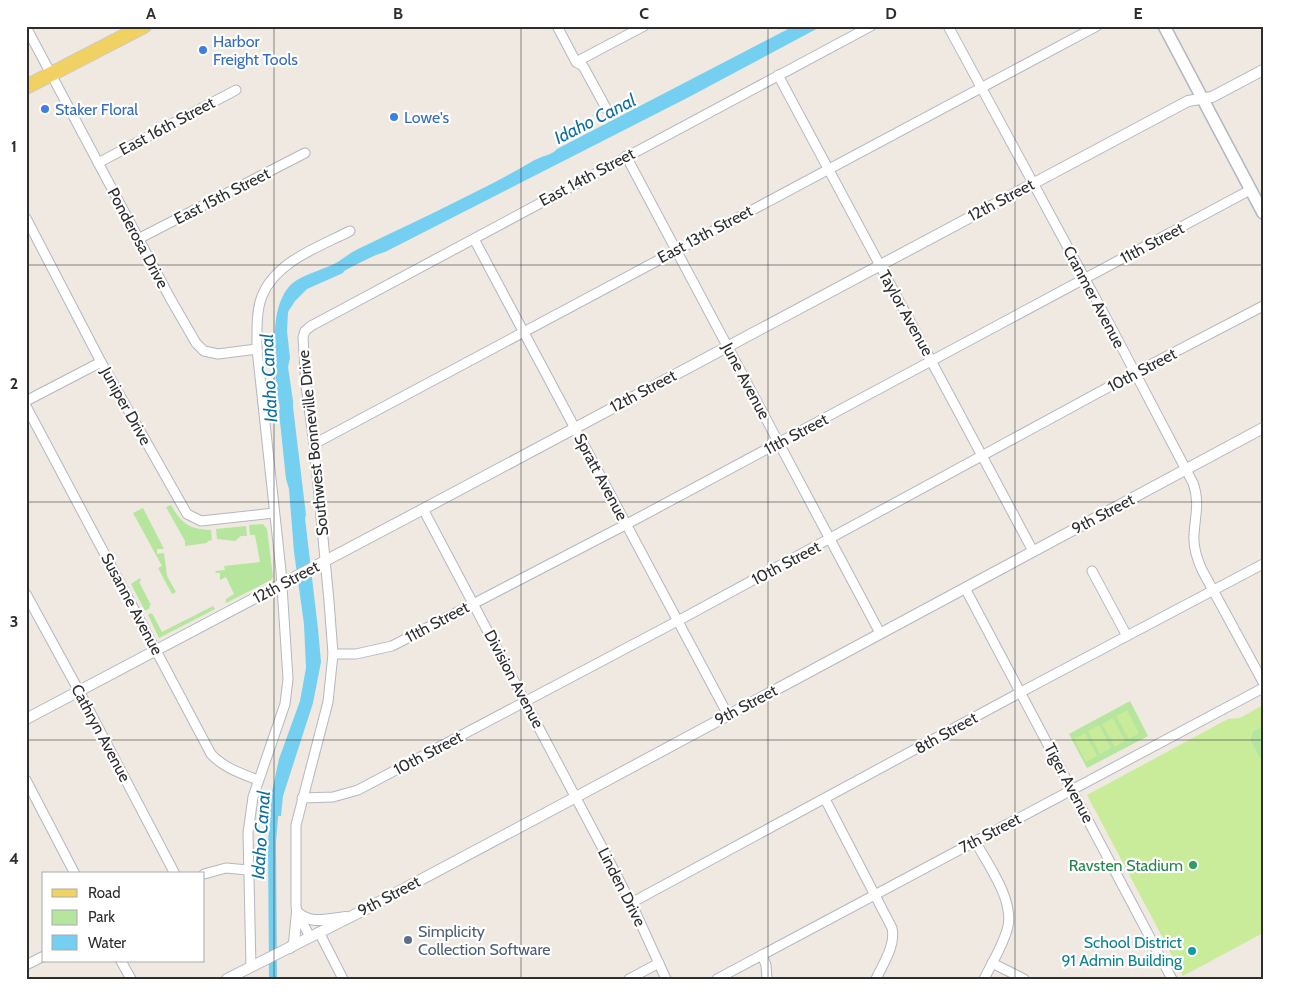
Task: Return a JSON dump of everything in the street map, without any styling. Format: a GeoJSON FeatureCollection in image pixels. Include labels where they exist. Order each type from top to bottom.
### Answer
{"type":"FeatureCollection","features":[{"type":"Feature","properties":{"kind":"main road"},"geometry":{"type":"LineString","coordinates":[[26,87],[144,26]]}},
{"type":"Feature","properties":{"kind":"main road"},"geometry":{"type":"LineString","coordinates":[[1164,26],[1201,98],[1256,195],[1263,213]]}},
{"type":"Feature","properties":{"kind":"street"},"geometry":{"type":"LineString","coordinates":[[557,26],[576,62],[583,66],[606,108]]}},
{"type":"Feature","properties":{"kind":"street"},"geometry":{"type":"LineString","coordinates":[[576,62],[644,26]]}},
{"type":"Feature","properties":{"kind":"street","name":"East 14th Street"},"geometry":{"type":"LineString","coordinates":[[305,331],[311,326],[626,156],[871,26]]}},
{"type":"Feature","properties":{"kind":"street","name":"Cranmer Avenue"},"geometry":{"type":"LineString","coordinates":[[948,26],[1186,470],[1197,493],[1198,506],[1194,536],[1196,556],[1263,682]]}},
{"type":"Feature","properties":{"kind":"street","name":"East 13th Street"},"geometry":{"type":"LineString","coordinates":[[314,444],[1097,26]]}},
{"type":"Feature","properties":{"kind":"street","name":"Ponderosa Drive"},"geometry":{"type":"LineString","coordinates":[[26,27],[140,238],[170,298],[196,343],[204,351],[218,354],[257,349]]}},
{"type":"Feature","properties":{"kind":"street","name":"12th Street"},"geometry":{"type":"LineString","coordinates":[[26,719],[1188,101],[1212,97],[1263,70]]}},
{"type":"Feature","properties":{"kind":"street","name":"Taylor Avenue"},"geometry":{"type":"LineString","coordinates":[[778,75],[1033,551]]}},
{"type":"Feature","properties":{"kind":"street","name":"East 16th Street"},"geometry":{"type":"LineString","coordinates":[[98,163],[236,90]]}},
{"type":"Feature","properties":{"kind":"street","name":"East 15th Street"},"geometry":{"type":"LineString","coordinates":[[140,238],[304,153]]}},
{"type":"Feature","properties":{"kind":"street","name":"June Avenue"},"geometry":{"type":"LineString","coordinates":[[626,156],[880,633]]}},
{"type":"Feature","properties":{"kind":"street","name":"11th Street"},"geometry":{"type":"LineString","coordinates":[[333,654],[356,654],[392,646],[627,524],[1084,280],[1256,195]]}},
{"type":"Feature","properties":{"kind":"street","name":"Juniper Drive"},"geometry":{"type":"LineString","coordinates":[[26,218],[101,362],[188,514],[201,521],[274,513]]}},
{"type":"Feature","properties":{"kind":"street"},"geometry":{"type":"LineString","coordinates":[[251,967],[248,832],[253,797],[273,741],[287,691],[287,654],[281,584],[257,349],[260,301],[270,282],[279,271],[291,262],[350,231]]}},
{"type":"Feature","properties":{"kind":"street","name":"Spratt Avenue"},"geometry":{"type":"LineString","coordinates":[[474,239],[728,715]]}},
{"type":"Feature","properties":{"kind":"street","name":"10th Street"},"geometry":{"type":"LineString","coordinates":[[302,798],[334,798],[358,790],[1263,306]]}},
{"type":"Feature","properties":{"kind":"street","name":"Southwest Bonneville Drive"},"geometry":{"type":"LineString","coordinates":[[305,331],[302,337],[306,386],[314,444],[333,654],[328,702],[296,825],[297,912],[315,935],[343,979]]}},
{"type":"Feature","properties":{"kind":"street"},"geometry":{"type":"LineString","coordinates":[[26,401],[101,362]]}},
{"type":"Feature","properties":{"kind":"street","name":"Susanne Avenue"},"geometry":{"type":"LineString","coordinates":[[26,406],[211,754],[218,762],[232,770],[258,780]]}},
{"type":"Feature","properties":{"kind":"street","name":"9th Street"},"geometry":{"type":"LineString","coordinates":[[227,979],[315,935],[576,797],[1263,428]]}},
{"type":"Feature","properties":{"kind":"street","name":"Division Avenue"},"geometry":{"type":"LineString","coordinates":[[423,509],[576,797]]}},
{"type":"Feature","properties":{"kind":"street","name":"8th Street"},"geometry":{"type":"LineString","coordinates":[[631,903],[1021,692],[1263,564]]}},
{"type":"Feature","properties":{"kind":"street"},"geometry":{"type":"LineString","coordinates":[[1092,571],[1127,636]]}},
{"type":"Feature","properties":{"kind":"street","name":"Tiger Avenue"},"geometry":{"type":"LineString","coordinates":[[965,588],[1172,979]]}},
{"type":"Feature","properties":{"kind":"street","name":"Cathryn Avenue"},"geometry":{"type":"LineString","coordinates":[[26,594],[174,872]]}},
{"type":"Feature","properties":{"kind":"street","name":"7th Street"},"geometry":{"type":"LineString","coordinates":[[717,979],[1263,688]]}},
{"type":"Feature","properties":{"kind":"street"},"geometry":{"type":"LineString","coordinates":[[26,780],[74,872]]}},
{"type":"Feature","properties":{"kind":"street","name":"Linden Drive"},"geometry":{"type":"LineString","coordinates":[[576,797],[631,903],[666,979]]}},
{"type":"Feature","properties":{"kind":"street"},"geometry":{"type":"LineString","coordinates":[[825,799],[876,895],[894,934],[888,955],[876,979]]}},
{"type":"Feature","properties":{"kind":"street"},"geometry":{"type":"LineString","coordinates":[[975,841],[1006,898],[1010,914],[1007,931],[984,979]]}},
{"type":"Feature","properties":{"kind":"street"},"geometry":{"type":"LineString","coordinates":[[205,874],[226,868],[248,870]]}},
{"type":"Feature","properties":{"kind":"street"},"geometry":{"type":"LineString","coordinates":[[297,912],[303,918],[310,920],[351,916]]}},
{"type":"Feature","properties":{"kind":"street"},"geometry":{"type":"LineString","coordinates":[[289,948],[294,943],[297,912]]}},
{"type":"Feature","properties":{"kind":"street"},"geometry":{"type":"LineString","coordinates":[[762,955],[766,965],[767,979]]}},
{"type":"Feature","properties":{"kind":"street"},"geometry":{"type":"LineString","coordinates":[[26,965],[42,957]]}},
{"type":"Feature","properties":{"kind":"street"},"geometry":{"type":"LineString","coordinates":[[122,962],[131,979]]}},
{"type":"Feature","properties":{"kind":"street"},"geometry":{"type":"LineString","coordinates":[[629,979],[659,963]]}},
{"type":"Feature","properties":{"kind":"street"},"geometry":{"type":"LineString","coordinates":[[992,963],[1024,979]]}},
{"type":"Feature","properties":{"kind":"green space"},"geometry":{"type":"Polygon","coordinates":[[[171,505],[179,517],[187,524],[192,527],[211,530],[212,540],[207,543],[185,546],[185,541],[166,507],[171,505]]]}},
{"type":"Feature","properties":{"kind":"green space"},"geometry":{"type":"Polygon","coordinates":[[[143,508],[164,549],[157,549],[157,554],[164,553],[167,576],[176,592],[172,594],[158,568],[162,566],[133,513],[143,508]]]}},
{"type":"Feature","properties":{"kind":"green space"},"geometry":{"type":"Polygon","coordinates":[[[263,524],[267,529],[273,577],[271,580],[226,603],[226,599],[234,594],[226,577],[220,580],[220,573],[215,571],[225,570],[224,566],[260,562],[255,535],[250,535],[249,525],[263,524]]]}},
{"type":"Feature","properties":{"kind":"green space"},"geometry":{"type":"Polygon","coordinates":[[[246,526],[247,536],[241,536],[235,541],[217,539],[216,529],[246,526]]]}},
{"type":"Feature","properties":{"kind":"green space"},"geometry":{"type":"Polygon","coordinates":[[[140,578],[141,581],[139,582],[151,605],[145,611],[131,584],[140,578]]]}},
{"type":"Feature","properties":{"kind":"green space"},"geometry":{"type":"Polygon","coordinates":[[[213,606],[215,609],[159,638],[148,615],[151,613],[153,615],[162,632],[213,606]]]}},
{"type":"Feature","properties":{"kind":"green space"},"geometry":{"type":"Polygon","coordinates":[[[1130,701],[1148,736],[1087,768],[1069,734],[1130,701]]]}},
{"type":"Feature","properties":{"kind":"green space","name":"Ravsten Stadium"},"geometry":{"type":"Polygon","coordinates":[[[1263,705],[1263,725],[1253,731],[1250,740],[1263,764],[1263,933],[1183,976],[1087,795],[1228,719],[1240,718],[1263,705]]]}},
{"type":"Feature","properties":{"kind":"green space"},"geometry":{"type":"Polygon","coordinates":[[[1127,710],[1139,733],[1129,739],[1116,716],[1127,710]]]}},
{"type":"Feature","properties":{"kind":"green space"},"geometry":{"type":"Polygon","coordinates":[[[1113,718],[1125,741],[1115,747],[1102,724],[1113,718]]]}},
{"type":"Feature","properties":{"kind":"green space"},"geometry":{"type":"Polygon","coordinates":[[[1099,725],[1111,748],[1100,754],[1088,731],[1099,725]]]}},
{"type":"Feature","properties":{"kind":"green space"},"geometry":{"type":"Polygon","coordinates":[[[1263,725],[1263,764],[1250,740],[1253,731],[1263,725]]]}},
{"type":"Feature","properties":{"kind":"green space"},"geometry":{"type":"Polygon","coordinates":[[[1085,733],[1097,756],[1086,762],[1074,739],[1085,733]]]}},
{"type":"Feature","properties":{"kind":"water","name":"Idaho Canal"},"geometry":{"type":"Polygon","coordinates":[[[794,26],[822,26],[689,97],[385,252],[307,289],[295,301],[288,312],[287,331],[290,358],[288,367],[321,662],[313,703],[283,796],[281,816],[267,815],[279,759],[300,701],[306,668],[304,624],[294,552],[280,407],[276,391],[274,344],[276,319],[278,308],[286,290],[302,277],[336,263],[358,249],[460,200],[535,160],[551,154],[557,149],[794,26]]]}},
{"type":"Feature","properties":{"kind":"waterway","name":"Idaho Canal"},"geometry":{"type":"LineString","coordinates":[[273,979],[272,842],[275,806]]}},
{"type":"Feature","properties":{"kind":"place","name":"Harbor Freight Tools"},"geometry":{"type":"Point","coordinates":[203,50]}},
{"type":"Feature","properties":{"kind":"place","name":"Staker Floral"},"geometry":{"type":"Point","coordinates":[45,109]}},
{"type":"Feature","properties":{"kind":"place","name":"Lowe's"},"geometry":{"type":"Point","coordinates":[394,117]}},
{"type":"Feature","properties":{"kind":"place","name":"Ravsten Stadium"},"geometry":{"type":"Point","coordinates":[1193,865]}},
{"type":"Feature","properties":{"kind":"place","name":"Simplicity Collection Software"},"geometry":{"type":"Point","coordinates":[408,940]}},
{"type":"Feature","properties":{"kind":"place","name":"School District 91 Admin Building"},"geometry":{"type":"Point","coordinates":[1192,951]}}]}
